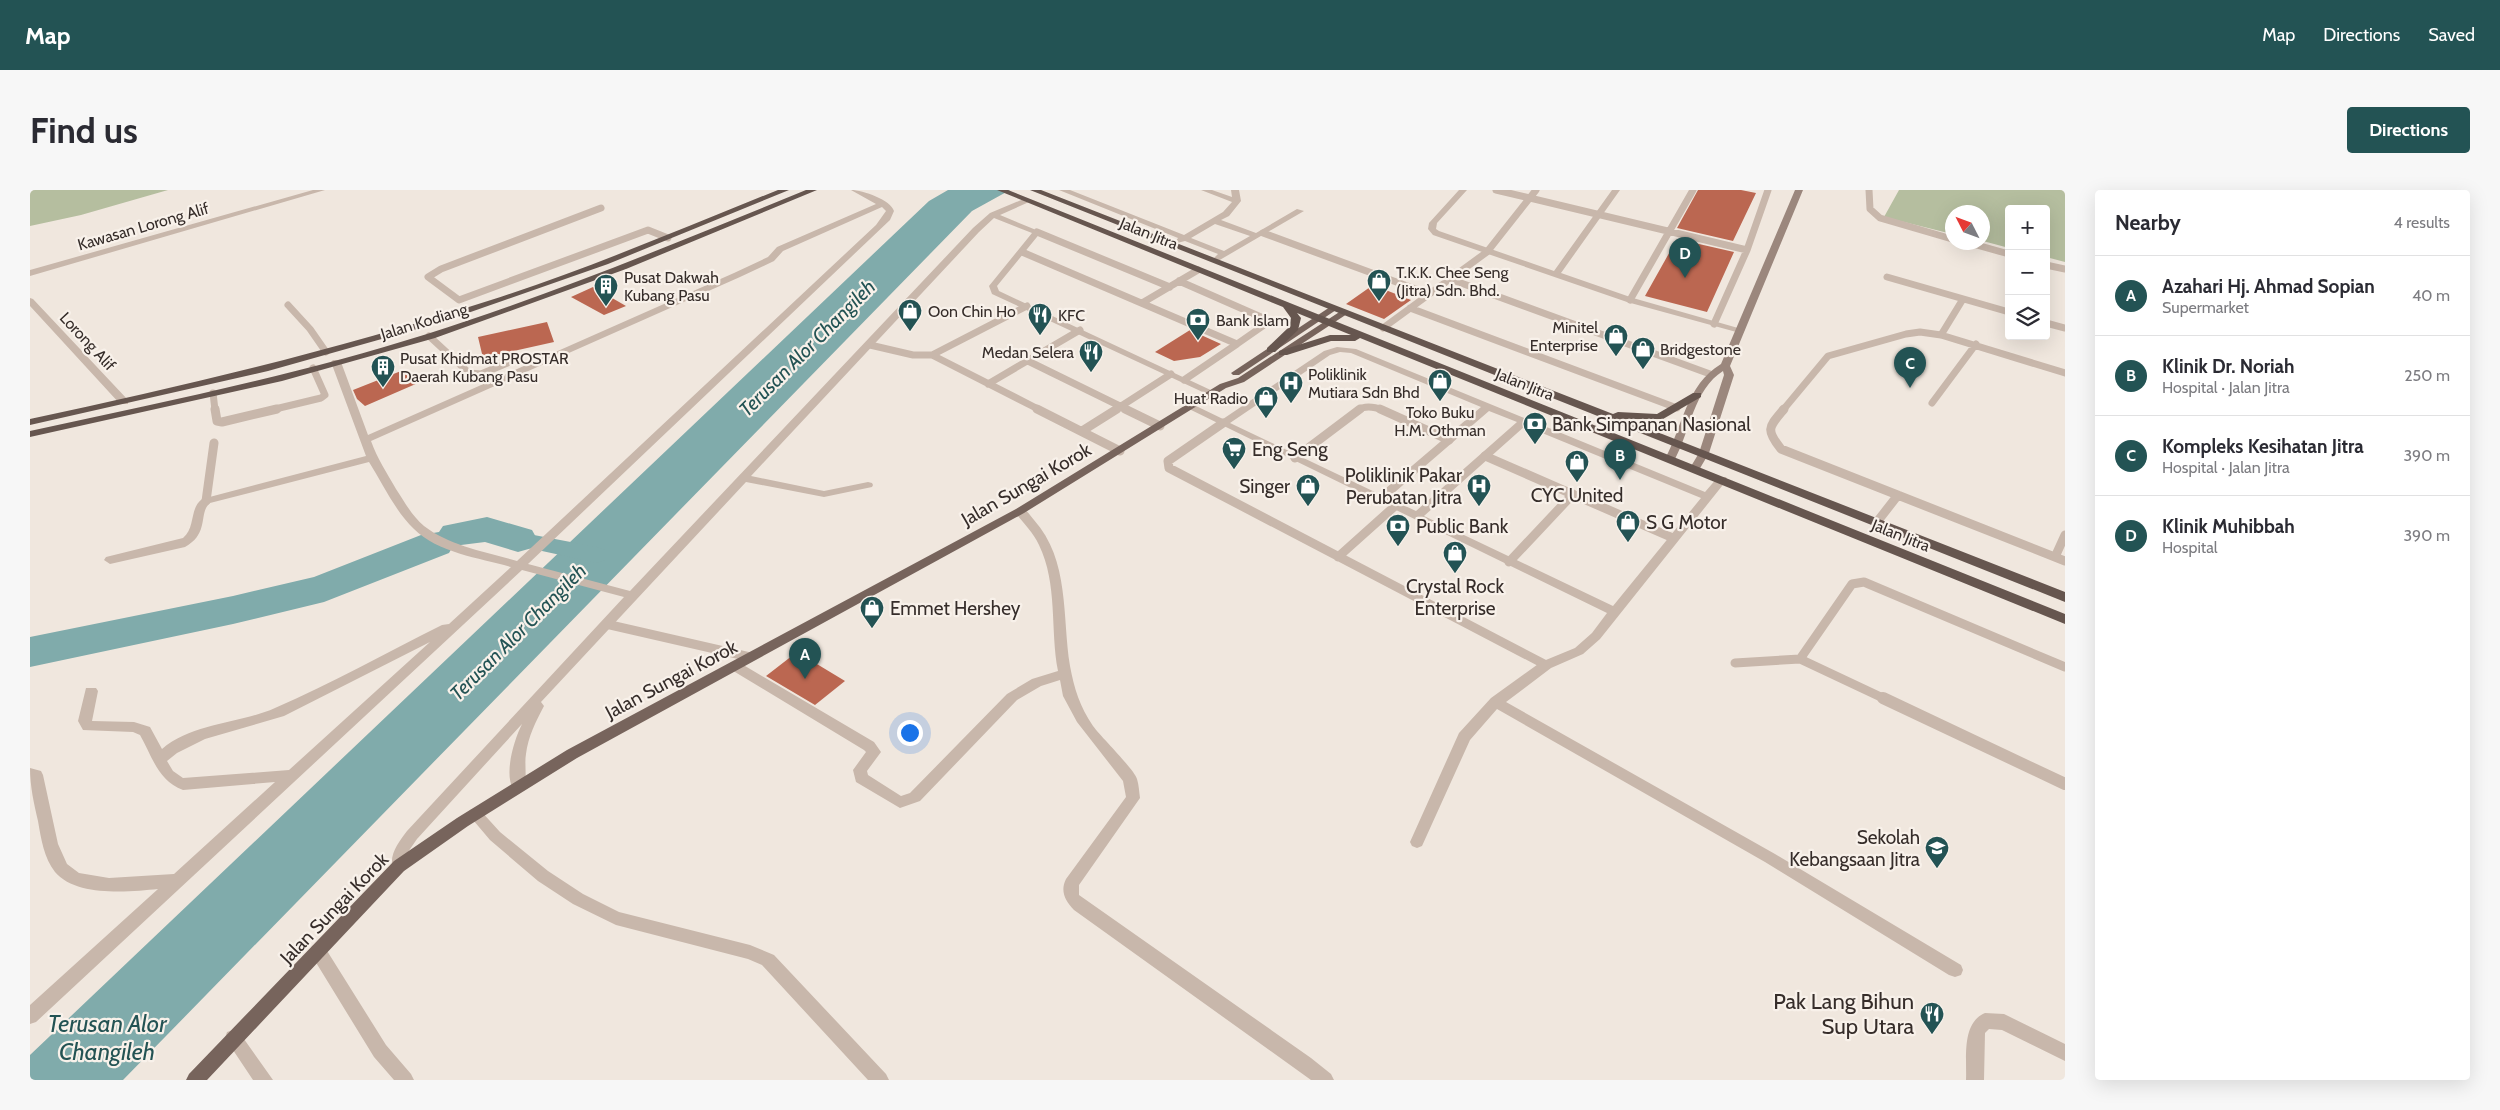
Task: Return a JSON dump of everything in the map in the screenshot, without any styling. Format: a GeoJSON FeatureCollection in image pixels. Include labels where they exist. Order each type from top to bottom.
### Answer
{"type":"FeatureCollection","features":[{"type":"Feature","properties":{"kind":"highway","name":"Jalan Kodiang"},"geometry":{"type":"LineString","coordinates":[[30,422],[124,402],[326,352],[472,309],[546,284],[668,238],[785,190]]}},
{"type":"Feature","properties":{"kind":"highway","name":"Jalan Kodiang"},"geometry":{"type":"LineString","coordinates":[[30,434],[213,393],[429,336],[559,291],[812,190]]}},
{"type":"Feature","properties":{"kind":"highway","name":"Jalan Jitra"},"geometry":{"type":"LineString","coordinates":[[1001,190],[1317,319],[1695,468],[2065,619]]}},
{"type":"Feature","properties":{"kind":"highway","name":"Jalan Jitra"},"geometry":{"type":"LineString","coordinates":[[1034,190],[2065,597]]}},
{"type":"Feature","properties":{"kind":"highway"},"geometry":{"type":"LineString","coordinates":[[1271,350],[1294,328],[1296,318],[1287,306]]}},
{"type":"Feature","properties":{"kind":"highway"},"geometry":{"type":"LineString","coordinates":[[1283,353],[1330,338],[1347,337],[1371,340]]}},
{"type":"Feature","properties":{"kind":"highway"},"geometry":{"type":"LineString","coordinates":[[1600,413],[1659,417],[1697,395]]}},
{"type":"Feature","properties":{"kind":"main road"},"geometry":{"type":"LineString","coordinates":[[1670,459],[1680,444],[1697,395],[1710,374],[1725,366],[1799,190]]}},
{"type":"Feature","properties":{"kind":"main road","name":"Jalan Sungai Korok"},"geometry":{"type":"LineString","coordinates":[[1223,386],[1232,376],[1333,308]]}},
{"type":"Feature","properties":{"kind":"main road","name":"Jalan Sungai Korok"},"geometry":{"type":"LineString","coordinates":[[195,1080],[233,1038],[400,866],[475,814],[572,754],[1020,511],[1223,386],[1241,380],[1344,312]]}},
{"type":"Feature","properties":{"kind":"main road"},"geometry":{"type":"LineString","coordinates":[[1695,468],[1704,453],[1729,375],[1725,366]]}},
{"type":"Feature","properties":{"kind":"street","name":"Kawasan Lorong Alif"},"geometry":{"type":"LineString","coordinates":[[30,273],[321,190]]}},
{"type":"Feature","properties":{"kind":"street"},"geometry":{"type":"LineString","coordinates":[[30,1016],[459,622],[526,567],[534,552],[557,529],[879,227],[890,212],[884,203],[856,190]]}},
{"type":"Feature","properties":{"kind":"street"},"geometry":{"type":"LineString","coordinates":[[1063,190],[1225,254]]}},
{"type":"Feature","properties":{"kind":"street"},"geometry":{"type":"LineString","coordinates":[[1205,190],[1237,201]]}},
{"type":"Feature","properties":{"kind":"street"},"geometry":{"type":"LineString","coordinates":[[1235,190],[1237,201]]}},
{"type":"Feature","properties":{"kind":"street"},"geometry":{"type":"LineString","coordinates":[[1463,190],[1434,223],[1432,229],[1436,234],[1630,300],[1740,330]]}},
{"type":"Feature","properties":{"kind":"street"},"geometry":{"type":"LineString","coordinates":[[1555,274],[1616,190]]}},
{"type":"Feature","properties":{"kind":"street"},"geometry":{"type":"LineString","coordinates":[[400,866],[401,850],[412,835],[632,595],[870,345],[976,230],[993,215],[1022,199]]}},
{"type":"Feature","properties":{"kind":"street"},"geometry":{"type":"LineString","coordinates":[[1174,245],[1216,221],[1226,214],[1237,201]]}},
{"type":"Feature","properties":{"kind":"street"},"geometry":{"type":"LineString","coordinates":[[365,440],[737,275],[771,259],[780,249],[884,203]]}},
{"type":"Feature","properties":{"kind":"street"},"geometry":{"type":"LineString","coordinates":[[1213,261],[1300,211]]}},
{"type":"Feature","properties":{"kind":"street"},"geometry":{"type":"LineString","coordinates":[[993,215],[1037,232],[992,289],[1212,393]]}},
{"type":"Feature","properties":{"kind":"street"},"geometry":{"type":"LineString","coordinates":[[1216,221],[1260,234]]}},
{"type":"Feature","properties":{"kind":"street","name":"Lorong Alif"},"geometry":{"type":"LineString","coordinates":[[30,301],[124,402]]}},
{"type":"Feature","properties":{"kind":"street"},"geometry":{"type":"LineString","coordinates":[[1223,423],[1335,349],[1353,352],[1707,497]]}},
{"type":"Feature","properties":{"kind":"street"},"geometry":{"type":"LineString","coordinates":[[336,362],[372,458],[406,513],[419,528],[440,541],[467,552],[632,595]]}},
{"type":"Feature","properties":{"kind":"street"},"geometry":{"type":"LineString","coordinates":[[1380,499],[1487,407]]}},
{"type":"Feature","properties":{"kind":"street"},"geometry":{"type":"LineString","coordinates":[[1190,408],[1615,612]]}},
{"type":"Feature","properties":{"kind":"street"},"geometry":{"type":"LineString","coordinates":[[1416,517],[1523,422]]}},
{"type":"Feature","properties":{"kind":"street"},"geometry":{"type":"LineString","coordinates":[[110,560],[181,544],[191,539],[196,532],[201,505],[206,501],[372,458]]}},
{"type":"Feature","properties":{"kind":"street"},"geometry":{"type":"LineString","coordinates":[[743,478],[824,494],[868,485]]}},
{"type":"Feature","properties":{"kind":"street"},"geometry":{"type":"LineString","coordinates":[[1416,842],[1464,737],[1496,702],[1546,665],[1579,651],[1596,636],[1722,479]]}},
{"type":"Feature","properties":{"kind":"street"},"geometry":{"type":"LineString","coordinates":[[1020,511],[1035,525],[1053,562],[1060,641],[1069,695],[1081,721],[1130,779],[1133,788],[1134,798],[1071,884],[1072,898],[1079,906],[1305,1064],[1325,1080]]}},
{"type":"Feature","properties":{"kind":"street"},"geometry":{"type":"LineString","coordinates":[[160,759],[174,748],[217,729],[279,712],[459,622]]}},
{"type":"Feature","properties":{"kind":"street"},"geometry":{"type":"LineString","coordinates":[[735,666],[869,746],[874,752],[860,770],[862,778],[900,802],[914,797],[1012,697],[1037,682],[1065,674]]}},
{"type":"Feature","properties":{"kind":"street"},"geometry":{"type":"LineString","coordinates":[[92,691],[84,721],[88,726],[134,727],[145,731],[160,759],[161,765],[174,782],[183,784],[292,775]]}},
{"type":"Feature","properties":{"kind":"street"},"geometry":{"type":"LineString","coordinates":[[518,786],[517,762],[521,738],[542,694]]}},
{"type":"Feature","properties":{"kind":"street"},"geometry":{"type":"LineString","coordinates":[[1496,702],[1770,858],[1955,970]]}},
{"type":"Feature","properties":{"kind":"street"},"geometry":{"type":"LineString","coordinates":[[30,774],[36,775],[54,855],[62,869],[74,877],[107,886],[179,880]]}},
{"type":"Feature","properties":{"kind":"street"},"geometry":{"type":"LineString","coordinates":[[475,814],[495,836],[543,876],[578,899],[616,918],[750,952],[768,960],[880,1080]]}},
{"type":"Feature","properties":{"kind":"street"},"geometry":{"type":"LineString","coordinates":[[318,951],[380,1051],[405,1080]]}},
{"type":"Feature","properties":{"kind":"street"},"geometry":{"type":"LineString","coordinates":[[1975,1080],[1977,1030],[1985,1021],[2004,1022],[2065,1053]]}},
{"type":"Feature","properties":{"kind":"street"},"geometry":{"type":"LineString","coordinates":[[233,1038],[264,1080]]}},
{"type":"Feature","properties":{"kind":"lane"},"geometry":{"type":"LineString","coordinates":[[1496,190],[1747,250]]}},
{"type":"Feature","properties":{"kind":"lane"},"geometry":{"type":"LineString","coordinates":[[1383,328],[1487,252],[1536,190]]}},
{"type":"Feature","properties":{"kind":"lane"},"geometry":{"type":"LineString","coordinates":[[1630,300],[1693,190]]}},
{"type":"Feature","properties":{"kind":"lane"},"geometry":{"type":"LineString","coordinates":[[1714,324],[1747,250],[1768,190]]}},
{"type":"Feature","properties":{"kind":"lane"},"geometry":{"type":"LineString","coordinates":[[1869,190],[1870,209],[1880,218],[1945,237]]}},
{"type":"Feature","properties":{"kind":"lane"},"geometry":{"type":"LineString","coordinates":[[472,309],[428,277],[430,274],[601,208]]}},
{"type":"Feature","properties":{"kind":"lane"},"geometry":{"type":"LineString","coordinates":[[459,300],[648,230],[668,238]]}},
{"type":"Feature","properties":{"kind":"lane"},"geometry":{"type":"LineString","coordinates":[[1037,232],[1170,287]]}},
{"type":"Feature","properties":{"kind":"lane"},"geometry":{"type":"LineString","coordinates":[[1260,234],[1430,294]]}},
{"type":"Feature","properties":{"kind":"lane"},"geometry":{"type":"LineString","coordinates":[[1990,249],[2005,253]]}},
{"type":"Feature","properties":{"kind":"lane"},"geometry":{"type":"LineString","coordinates":[[1022,252],[1237,344]]}},
{"type":"Feature","properties":{"kind":"lane"},"geometry":{"type":"LineString","coordinates":[[2050,265],[2065,269]]}},
{"type":"Feature","properties":{"kind":"lane"},"geometry":{"type":"LineString","coordinates":[[1142,303],[1198,270]]}},
{"type":"Feature","properties":{"kind":"lane"},"geometry":{"type":"LineString","coordinates":[[1887,277],[2005,311]]}},
{"type":"Feature","properties":{"kind":"lane"},"geometry":{"type":"LineString","coordinates":[[1450,279],[1710,374]]}},
{"type":"Feature","properties":{"kind":"lane"},"geometry":{"type":"LineString","coordinates":[[1179,281],[1270,320],[1184,380]]}},
{"type":"Feature","properties":{"kind":"lane"},"geometry":{"type":"LineString","coordinates":[[1941,335],[1963,299]]}},
{"type":"Feature","properties":{"kind":"lane"},"geometry":{"type":"LineString","coordinates":[[288,305],[310,329],[326,352]]}},
{"type":"Feature","properties":{"kind":"lane"},"geometry":{"type":"LineString","coordinates":[[870,345],[913,355],[932,355],[1027,306]]}},
{"type":"Feature","properties":{"kind":"lane"},"geometry":{"type":"LineString","coordinates":[[1410,308],[1676,408]]}},
{"type":"Feature","properties":{"kind":"lane"},"geometry":{"type":"LineString","coordinates":[[2050,324],[2065,328]]}},
{"type":"Feature","properties":{"kind":"lane"},"geometry":{"type":"LineString","coordinates":[[988,384],[1080,330]]}},
{"type":"Feature","properties":{"kind":"lane"},"geometry":{"type":"LineString","coordinates":[[2065,372],[1941,335],[1920,332],[1906,334],[1828,356],[1770,426],[1770,435],[1780,449],[2065,561]]}},
{"type":"Feature","properties":{"kind":"lane"},"geometry":{"type":"LineString","coordinates":[[429,336],[469,373],[481,374],[517,359]]}},
{"type":"Feature","properties":{"kind":"lane"},"geometry":{"type":"LineString","coordinates":[[1932,403],[1976,344]]}},
{"type":"Feature","properties":{"kind":"lane"},"geometry":{"type":"LineString","coordinates":[[932,355],[1120,450]]}},
{"type":"Feature","properties":{"kind":"lane"},"geometry":{"type":"LineString","coordinates":[[1028,361],[1160,426]]}},
{"type":"Feature","properties":{"kind":"lane"},"geometry":{"type":"LineString","coordinates":[[213,393],[217,421],[222,422],[321,398],[325,394],[313,368]]}},
{"type":"Feature","properties":{"kind":"lane"},"geometry":{"type":"LineString","coordinates":[[1082,430],[1171,374]]}},
{"type":"Feature","properties":{"kind":"lane"},"geometry":{"type":"LineString","coordinates":[[1295,458],[1362,407],[1376,408],[1449,440]]}},
{"type":"Feature","properties":{"kind":"lane"},"geometry":{"type":"LineString","coordinates":[[1223,423],[1168,461],[1169,468],[1546,665]]}},
{"type":"Feature","properties":{"kind":"lane"},"geometry":{"type":"LineString","coordinates":[[206,501],[214,443]]}},
{"type":"Feature","properties":{"kind":"lane"},"geometry":{"type":"LineString","coordinates":[[1486,456],[1673,538]]}},
{"type":"Feature","properties":{"kind":"lane"},"geometry":{"type":"LineString","coordinates":[[1509,562],[1573,494]]}},
{"type":"Feature","properties":{"kind":"lane"},"geometry":{"type":"LineString","coordinates":[[1877,522],[1898,495]]}},
{"type":"Feature","properties":{"kind":"lane"},"geometry":{"type":"LineString","coordinates":[[1338,557],[1394,506]]}},
{"type":"Feature","properties":{"kind":"lane"},"geometry":{"type":"LineString","coordinates":[[2055,557],[2065,535]]}},
{"type":"Feature","properties":{"kind":"lane"},"geometry":{"type":"LineString","coordinates":[[1800,659],[1852,584],[1864,582],[2065,667]]}},
{"type":"Feature","properties":{"kind":"lane"},"geometry":{"type":"LineString","coordinates":[[606,624],[750,657]]}},
{"type":"Feature","properties":{"kind":"lane"},"geometry":{"type":"LineString","coordinates":[[1735,663],[1800,659],[2065,784]]}},
{"type":"Feature","properties":{"kind":"green space"},"geometry":{"type":"Polygon","coordinates":[[[30,190],[168,190],[81,215],[30,226],[30,190]]]}},
{"type":"Feature","properties":{"kind":"green space"},"geometry":{"type":"Polygon","coordinates":[[[1899,190],[2065,190],[2065,262],[2050,258],[2050,205],[2005,205],[2005,247],[1990,243],[1990,205],[1945,205],[1945,232],[1884,217],[1899,190]]]}},
{"type":"Feature","properties":{"kind":"water","name":"Terusan Alor Changileh"},"geometry":{"type":"Polygon","coordinates":[[[948,190],[1010,190],[972,211],[123,1080],[30,1080],[30,1055],[929,201],[948,190]]]}},
{"type":"Feature","properties":{"kind":"building"},"geometry":{"type":"Polygon","coordinates":[[[1698,190],[1741,190],[1756,193],[1733,241],[1677,228],[1698,190]]]}},
{"type":"Feature","properties":{"kind":"building"},"geometry":{"type":"Polygon","coordinates":[[[1677,239],[1734,252],[1707,312],[1645,296],[1677,239]]]}},
{"type":"Feature","properties":{"kind":"building","name":"T.K.K. Chee Seng (Jitra) Sdn. Bhd."},"geometry":{"type":"Polygon","coordinates":[[[1373,285],[1411,300],[1384,319],[1346,304],[1373,285]]]}},
{"type":"Feature","properties":{"kind":"building","name":"Pusat Dakwah Kubang Pasu"},"geometry":{"type":"Polygon","coordinates":[[[593,287],[626,306],[604,315],[571,297],[593,287]]]}},
{"type":"Feature","properties":{"kind":"building"},"geometry":{"type":"Polygon","coordinates":[[[547,322],[554,342],[483,358],[478,337],[547,322]]]}},
{"type":"Feature","properties":{"kind":"building"},"geometry":{"type":"Polygon","coordinates":[[[1190,330],[1221,344],[1200,357],[1174,361],[1155,352],[1190,330]]]}},
{"type":"Feature","properties":{"kind":"building","name":"Pusat Khidmat PROSTAR Daerah Kubang Pasu"},"geometry":{"type":"Polygon","coordinates":[[[401,371],[418,383],[365,406],[357,399],[353,390],[401,371]]]}},
{"type":"Feature","properties":{"kind":"building"},"geometry":{"type":"Polygon","coordinates":[[[797,652],[845,681],[815,705],[766,676],[797,652]]]}},
{"type":"Feature","properties":{"kind":"waterway"},"geometry":{"type":"LineString","coordinates":[[457,535],[487,529],[518,539]]}},
{"type":"Feature","properties":{"kind":"waterway"},"geometry":{"type":"LineString","coordinates":[[518,539],[597,555]]}},
{"type":"Feature","properties":{"kind":"waterway"},"geometry":{"type":"LineString","coordinates":[[30,652],[233,610],[324,588],[435,544]]}},
{"type":"Feature","properties":{"kind":"place","name":"Klinik Muhibbah"},"geometry":{"type":"Point","coordinates":[1685,278]}},
{"type":"Feature","properties":{"kind":"place","name":"T.K.K. Chee Seng (Jitra) Sdn. Bhd."},"geometry":{"type":"Point","coordinates":[1379,302]}},
{"type":"Feature","properties":{"kind":"place","name":"Pusat Dakwah Kubang Pasu"},"geometry":{"type":"Point","coordinates":[606,307]}},
{"type":"Feature","properties":{"kind":"place","name":"Oon Chin Ho"},"geometry":{"type":"Point","coordinates":[910,332]}},
{"type":"Feature","properties":{"kind":"place","name":"KFC"},"geometry":{"type":"Point","coordinates":[1040,336]}},
{"type":"Feature","properties":{"kind":"place","name":"Bank Islam"},"geometry":{"type":"Point","coordinates":[1198,341]}},
{"type":"Feature","properties":{"kind":"place","name":"Minitel Enterprise"},"geometry":{"type":"Point","coordinates":[1616,357]}},
{"type":"Feature","properties":{"kind":"place","name":"Bridgestone"},"geometry":{"type":"Point","coordinates":[1643,370]}},
{"type":"Feature","properties":{"kind":"place","name":"Medan Selera"},"geometry":{"type":"Point","coordinates":[1091,373]}},
{"type":"Feature","properties":{"kind":"place","name":"Pusat Khidmat PROSTAR Daerah Kubang Pasu"},"geometry":{"type":"Point","coordinates":[383,388]}},
{"type":"Feature","properties":{"kind":"place","name":"Kompleks Kesihatan Jitra"},"geometry":{"type":"Point","coordinates":[1910,388]}},
{"type":"Feature","properties":{"kind":"place","name":"Toko Buku H.M. Othman"},"geometry":{"type":"Point","coordinates":[1440,402]}},
{"type":"Feature","properties":{"kind":"place","name":"Poliklinik Mutiara Sdn Bhd"},"geometry":{"type":"Point","coordinates":[1291,404]}},
{"type":"Feature","properties":{"kind":"place","name":"Huat Radio"},"geometry":{"type":"Point","coordinates":[1266,419]}},
{"type":"Feature","properties":{"kind":"place","name":"Bank Simpanan Nasional"},"geometry":{"type":"Point","coordinates":[1535,445]}},
{"type":"Feature","properties":{"kind":"place","name":"Eng Seng"},"geometry":{"type":"Point","coordinates":[1234,470]}},
{"type":"Feature","properties":{"kind":"place","name":"Klinik Dr. Noriah"},"geometry":{"type":"Point","coordinates":[1620,480]}},
{"type":"Feature","properties":{"kind":"place","name":"CYC United"},"geometry":{"type":"Point","coordinates":[1577,483]}},
{"type":"Feature","properties":{"kind":"place","name":"Singer"},"geometry":{"type":"Point","coordinates":[1308,507]}},
{"type":"Feature","properties":{"kind":"place","name":"Poliklinik Pakar Perubatan Jitra"},"geometry":{"type":"Point","coordinates":[1479,507]}},
{"type":"Feature","properties":{"kind":"place","name":"S G Motor"},"geometry":{"type":"Point","coordinates":[1628,543]}},
{"type":"Feature","properties":{"kind":"place","name":"Public Bank"},"geometry":{"type":"Point","coordinates":[1398,547]}},
{"type":"Feature","properties":{"kind":"place","name":"Crystal Rock Enterprise"},"geometry":{"type":"Point","coordinates":[1455,574]}},
{"type":"Feature","properties":{"kind":"place","name":"Emmet Hershey"},"geometry":{"type":"Point","coordinates":[872,629]}},
{"type":"Feature","properties":{"kind":"place","name":"Azahari Hj. Ahmad Sopian"},"geometry":{"type":"Point","coordinates":[805,679]}},
{"type":"Feature","properties":{"kind":"place","name":"Sekolah Kebangsaan Jitra"},"geometry":{"type":"Point","coordinates":[1937,869]}},
{"type":"Feature","properties":{"kind":"place","name":"Pak Lang Bihun Sup Utara"},"geometry":{"type":"Point","coordinates":[1932,1035]}}]}
